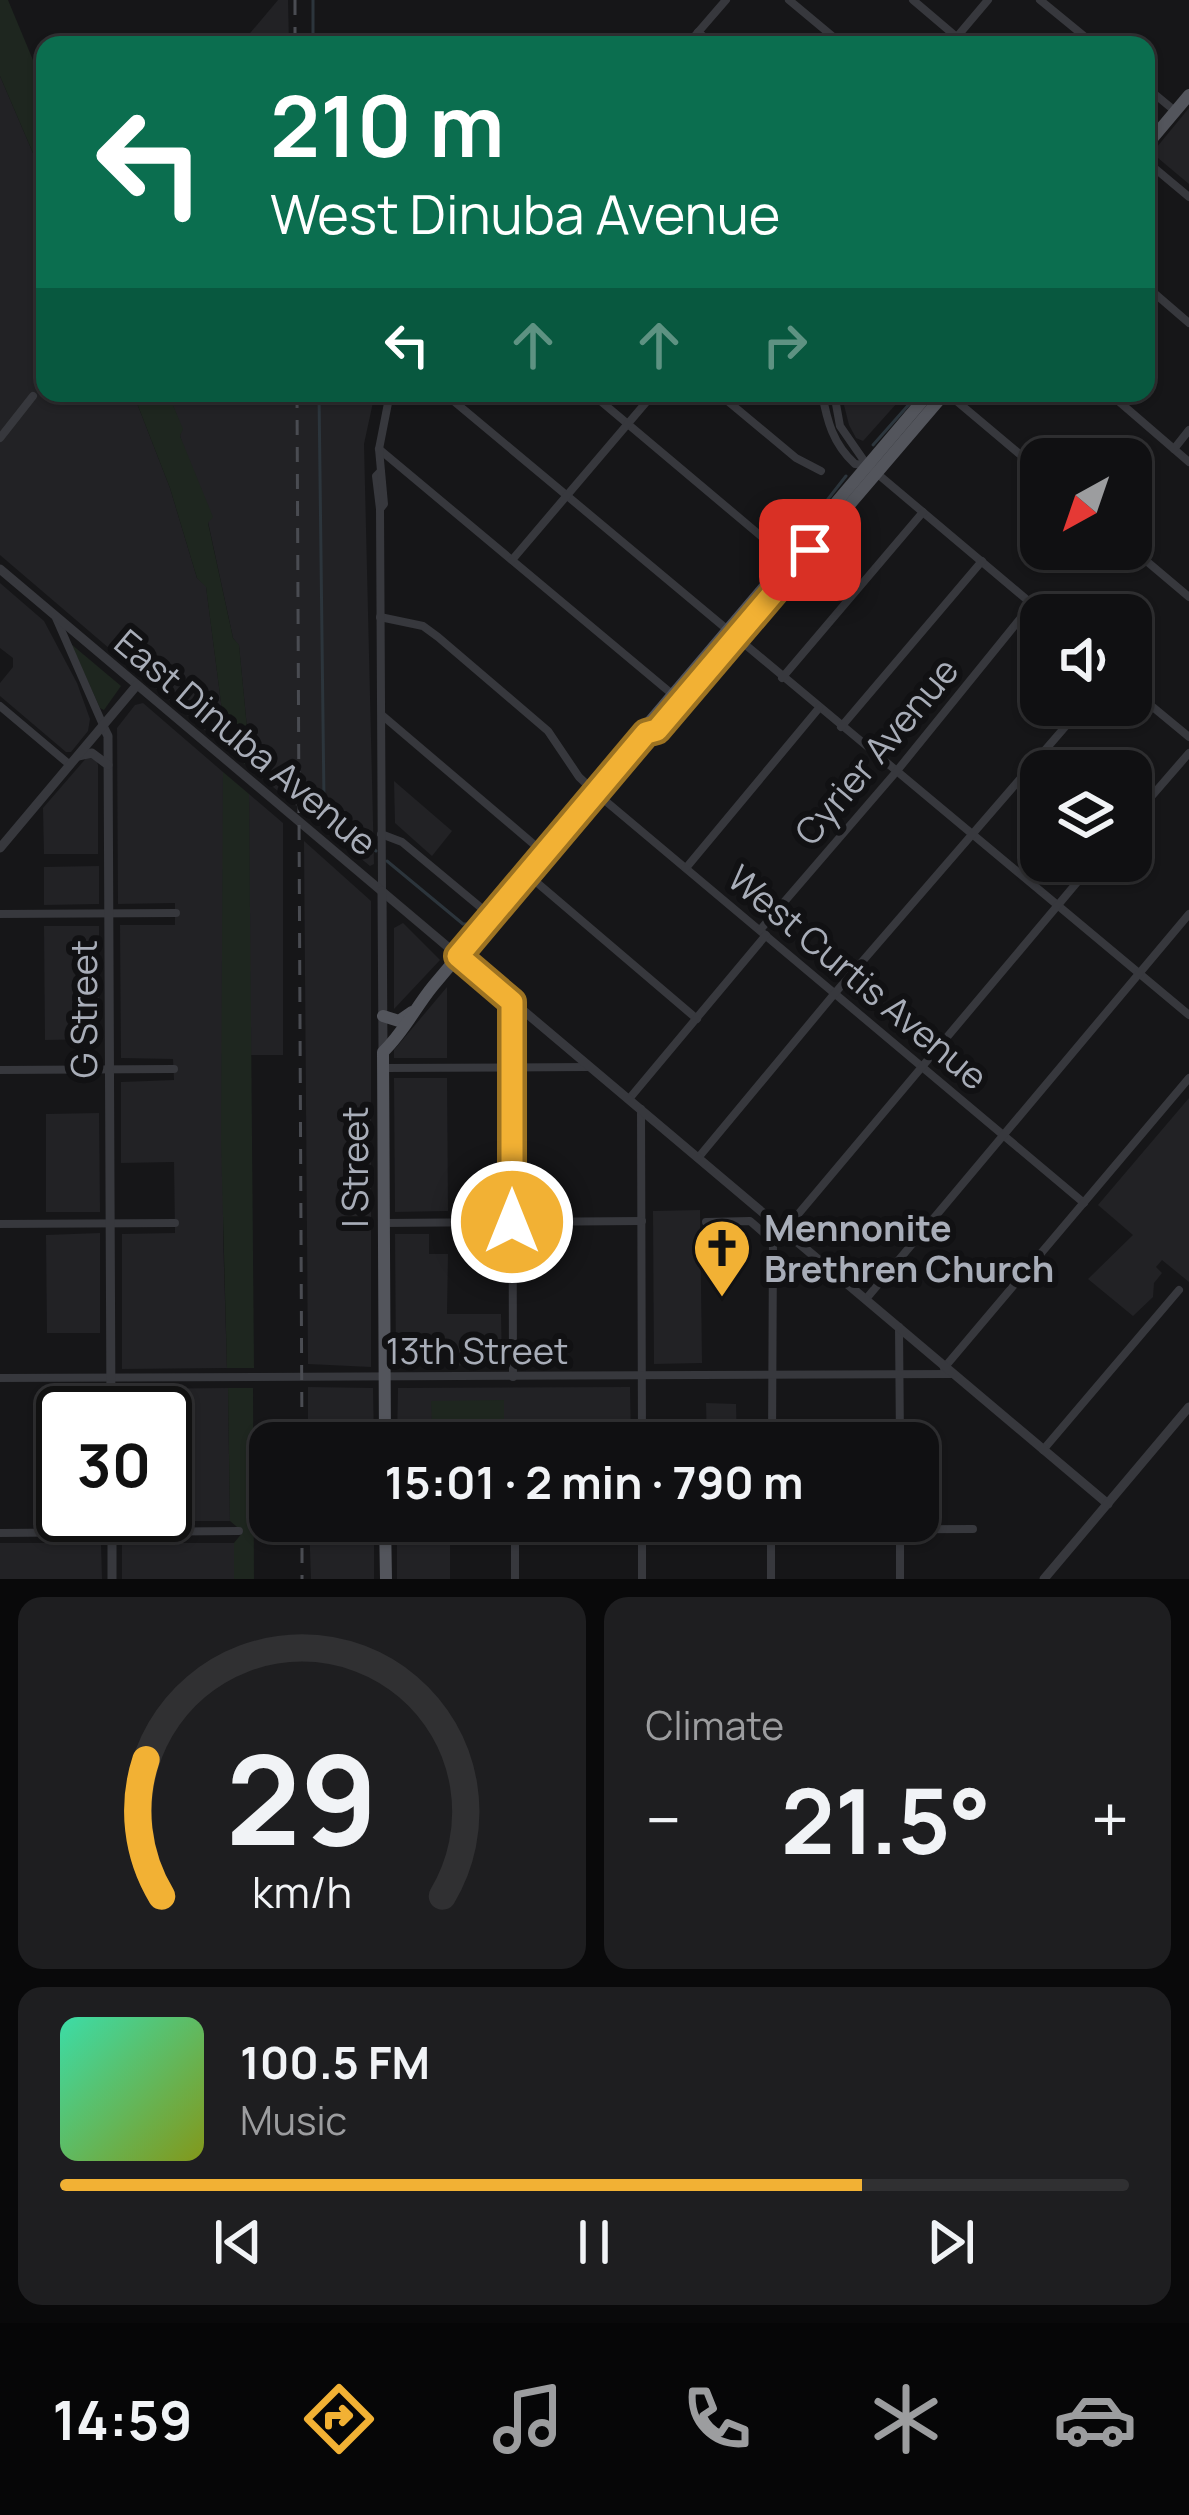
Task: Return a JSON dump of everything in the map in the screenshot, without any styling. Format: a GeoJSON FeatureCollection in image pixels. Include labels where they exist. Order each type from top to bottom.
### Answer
{"type":"FeatureCollection","features":[{"type":"Feature","properties":{"kind":"main road"},"geometry":{"type":"LineString","coordinates":[[1155,135],[1189,95]]}},
{"type":"Feature","properties":{"kind":"main road"},"geometry":{"type":"LineString","coordinates":[[382,1016],[399,1021],[413,1011],[646,733],[672,694],[732,632],[872,469],[921,402]]}},
{"type":"Feature","properties":{"kind":"main road"},"geometry":{"type":"LineString","coordinates":[[646,733],[657,730],[787,558],[937,402]]}},
{"type":"Feature","properties":{"kind":"main road"},"geometry":{"type":"LineString","coordinates":[[383,1052],[406,1027],[413,1011]]}},
{"type":"Feature","properties":{"kind":"main road","name":"I Street"},"geometry":{"type":"LineString","coordinates":[[383,1052],[385,1422]]}},
{"type":"Feature","properties":{"kind":"main road"},"geometry":{"type":"LineString","coordinates":[[386,1542],[386,1579]]}},
{"type":"Feature","properties":{"kind":"street"},"geometry":{"type":"LineString","coordinates":[[695,36],[726,0]]}},
{"type":"Feature","properties":{"kind":"street"},"geometry":{"type":"LineString","coordinates":[[789,0],[831,36]]}},
{"type":"Feature","properties":{"kind":"street"},"geometry":{"type":"LineString","coordinates":[[913,0],[948,36]]}},
{"type":"Feature","properties":{"kind":"street"},"geometry":{"type":"LineString","coordinates":[[957,36],[988,0]]}},
{"type":"Feature","properties":{"kind":"street"},"geometry":{"type":"LineString","coordinates":[[1040,0],[1084,36]]}},
{"type":"Feature","properties":{"kind":"street"},"geometry":{"type":"LineString","coordinates":[[698,32],[703,36]]}},
{"type":"Feature","properties":{"kind":"street"},"geometry":{"type":"LineString","coordinates":[[1155,94],[1175,111]]}},
{"type":"Feature","properties":{"kind":"street"},"geometry":{"type":"LineString","coordinates":[[1155,169],[1189,197]]}},
{"type":"Feature","properties":{"kind":"street"},"geometry":{"type":"LineString","coordinates":[[1155,294],[1189,323]]}},
{"type":"Feature","properties":{"kind":"street"},"geometry":{"type":"LineString","coordinates":[[0,438],[33,396]]}},
{"type":"Feature","properties":{"kind":"street"},"geometry":{"type":"LineString","coordinates":[[382,891],[380,509],[384,504],[380,448],[389,402]]}},
{"type":"Feature","properties":{"kind":"street"},"geometry":{"type":"LineString","coordinates":[[455,402],[1189,1015]]}},
{"type":"Feature","properties":{"kind":"street"},"geometry":{"type":"LineString","coordinates":[[603,402],[787,558]]}},
{"type":"Feature","properties":{"kind":"street"},"geometry":{"type":"LineString","coordinates":[[512,560],[646,402]]}},
{"type":"Feature","properties":{"kind":"street"},"geometry":{"type":"LineString","coordinates":[[729,402],[796,458],[821,471]]}},
{"type":"Feature","properties":{"kind":"street"},"geometry":{"type":"LineString","coordinates":[[823,402],[837,443],[855,464],[872,469]]}},
{"type":"Feature","properties":{"kind":"street"},"geometry":{"type":"LineString","coordinates":[[836,402],[840,426],[872,469],[1020,594]]}},
{"type":"Feature","properties":{"kind":"street"},"geometry":{"type":"LineString","coordinates":[[957,402],[1020,455]]}},
{"type":"Feature","properties":{"kind":"street"},"geometry":{"type":"LineString","coordinates":[[1120,402],[1189,461]]}},
{"type":"Feature","properties":{"kind":"street"},"geometry":{"type":"LineString","coordinates":[[1174,448],[1189,430]]}},
{"type":"Feature","properties":{"kind":"street"},"geometry":{"type":"LineString","coordinates":[[380,448],[672,694]]}},
{"type":"Feature","properties":{"kind":"street"},"geometry":{"type":"LineString","coordinates":[[782,678],[923,512]]}},
{"type":"Feature","properties":{"kind":"street"},"geometry":{"type":"LineString","coordinates":[[841,727],[982,561]]}},
{"type":"Feature","properties":{"kind":"street"},"geometry":{"type":"LineString","coordinates":[[1152,566],[1189,597]]}},
{"type":"Feature","properties":{"kind":"street","name":"East Dinuba Avenue"},"geometry":{"type":"LineString","coordinates":[[0,569],[1108,1504]]}},
{"type":"Feature","properties":{"kind":"street","name":"G Street"},"geometry":{"type":"LineString","coordinates":[[56,617],[108,736],[111,1386]]}},
{"type":"Feature","properties":{"kind":"street","name":"West Curtis Avenue"},"geometry":{"type":"LineString","coordinates":[[380,617],[422,626],[438,637],[548,731],[579,777],[596,793],[1084,1203]]}},
{"type":"Feature","properties":{"kind":"street","name":"Cyrier Avenue"},"geometry":{"type":"LineString","coordinates":[[629,1099],[1020,619]]}},
{"type":"Feature","properties":{"kind":"street"},"geometry":{"type":"LineString","coordinates":[[0,846],[137,686]]}},
{"type":"Feature","properties":{"kind":"street"},"geometry":{"type":"LineString","coordinates":[[0,706],[74,760]]}},
{"type":"Feature","properties":{"kind":"street"},"geometry":{"type":"LineString","coordinates":[[1152,706],[1189,737]]}},
{"type":"Feature","properties":{"kind":"street"},"geometry":{"type":"LineString","coordinates":[[686,868],[819,708]]}},
{"type":"Feature","properties":{"kind":"street"},"geometry":{"type":"LineString","coordinates":[[382,716],[544,853]]}},
{"type":"Feature","properties":{"kind":"street"},"geometry":{"type":"LineString","coordinates":[[698,1158],[1066,726]]}},
{"type":"Feature","properties":{"kind":"street"},"geometry":{"type":"LineString","coordinates":[[1152,796],[1189,753]]}},
{"type":"Feature","properties":{"kind":"street"},"geometry":{"type":"LineString","coordinates":[[74,760],[94,754],[108,765]]}},
{"type":"Feature","properties":{"kind":"street"},"geometry":{"type":"LineString","coordinates":[[381,834],[402,842],[492,917]]}},
{"type":"Feature","properties":{"kind":"street"},"geometry":{"type":"LineString","coordinates":[[527,874],[697,1019]]}},
{"type":"Feature","properties":{"kind":"street"},"geometry":{"type":"LineString","coordinates":[[784,1231],[1077,882]]}},
{"type":"Feature","properties":{"kind":"street","name":"I Street"},"geometry":{"type":"LineString","coordinates":[[382,891],[383,1052]]}},
{"type":"Feature","properties":{"kind":"street"},"geometry":{"type":"LineString","coordinates":[[0,914],[176,913]]}},
{"type":"Feature","properties":{"kind":"street"},"geometry":{"type":"LineString","coordinates":[[866,1299],[1189,914]]}},
{"type":"Feature","properties":{"kind":"street"},"geometry":{"type":"LineString","coordinates":[[512,1002],[513,1377]]}},
{"type":"Feature","properties":{"kind":"street"},"geometry":{"type":"LineString","coordinates":[[383,1068],[589,1067]]}},
{"type":"Feature","properties":{"kind":"street"},"geometry":{"type":"LineString","coordinates":[[0,1070],[174,1070]]}},
{"type":"Feature","properties":{"kind":"street"},"geometry":{"type":"LineString","coordinates":[[947,1372],[1189,1078]]}},
{"type":"Feature","properties":{"kind":"street"},"geometry":{"type":"LineString","coordinates":[[641,1109],[642,1422]]}},
{"type":"Feature","properties":{"kind":"street"},"geometry":{"type":"LineString","coordinates":[[384,1223],[641,1221]]}},
{"type":"Feature","properties":{"kind":"street"},"geometry":{"type":"LineString","coordinates":[[706,1222],[753,1223],[773,1244],[772,1422]]}},
{"type":"Feature","properties":{"kind":"street"},"geometry":{"type":"LineString","coordinates":[[0,1224],[175,1223]]}},
{"type":"Feature","properties":{"kind":"street"},"geometry":{"type":"LineString","coordinates":[[1043,1450],[1179,1290]]}},
{"type":"Feature","properties":{"kind":"street"},"geometry":{"type":"LineString","coordinates":[[899,1327],[900,1422]]}},
{"type":"Feature","properties":{"kind":"street","name":"13th Street"},"geometry":{"type":"LineString","coordinates":[[0,1378],[947,1372]]}},
{"type":"Feature","properties":{"kind":"street"},"geometry":{"type":"LineString","coordinates":[[1044,1579],[1189,1407]]}},
{"type":"Feature","properties":{"kind":"street"},"geometry":{"type":"LineString","coordinates":[[939,1527],[974,1528]]}},
{"type":"Feature","properties":{"kind":"street"},"geometry":{"type":"LineString","coordinates":[[192,1532],[239,1531]]}},
{"type":"Feature","properties":{"kind":"street"},"geometry":{"type":"LineString","coordinates":[[0,1533],[36,1533]]}},
{"type":"Feature","properties":{"kind":"street"},"geometry":{"type":"LineString","coordinates":[[112,1542],[112,1579]]}},
{"type":"Feature","properties":{"kind":"street"},"geometry":{"type":"LineString","coordinates":[[515,1542],[515,1579]]}},
{"type":"Feature","properties":{"kind":"street"},"geometry":{"type":"LineString","coordinates":[[642,1542],[642,1579]]}},
{"type":"Feature","properties":{"kind":"street"},"geometry":{"type":"LineString","coordinates":[[771,1542],[771,1579]]}},
{"type":"Feature","properties":{"kind":"street"},"geometry":{"type":"LineString","coordinates":[[900,1542],[900,1579]]}},
{"type":"Feature","properties":{"kind":"shaded area"},"geometry":{"type":"Polygon","coordinates":[[[0,0],[8,0],[36,67],[36,160],[0,76],[0,0]]]}},
{"type":"Feature","properties":{"kind":"shaded area"},"geometry":{"type":"Polygon","coordinates":[[[278,0],[288,0],[289,36],[248,36],[278,0]]]}},
{"type":"Feature","properties":{"kind":"shaded area"},"geometry":{"type":"Polygon","coordinates":[[[0,76],[36,160],[36,402],[137,402],[170,488],[197,578],[206,586],[227,749],[0,555],[0,76]]]}},
{"type":"Feature","properties":{"kind":"shaded area"},"geometry":{"type":"Polygon","coordinates":[[[1189,108],[1189,184],[1155,156],[1189,108]]]}},
{"type":"Feature","properties":{"kind":"shaded area"},"geometry":{"type":"Polygon","coordinates":[[[137,402],[172,402],[183,429],[180,436],[213,517],[208,523],[233,638],[239,645],[251,769],[227,749],[206,587],[197,578],[170,488],[137,402]]]}},
{"type":"Feature","properties":{"kind":"shaded area"},"geometry":{"type":"Polygon","coordinates":[[[172,402],[373,402],[364,444],[374,864],[370,866],[251,769],[239,646],[233,638],[208,522],[180,436],[182,429],[172,402]]]}},
{"type":"Feature","properties":{"kind":"shaded area"},"geometry":{"type":"Polygon","coordinates":[[[843,402],[898,402],[863,441],[849,425],[843,402]]]}},
{"type":"Feature","properties":{"kind":"shaded area"},"geometry":{"type":"Polygon","coordinates":[[[0,583],[44,621],[77,683],[90,719],[88,731],[71,752],[0,696],[0,683],[13,667],[13,658],[0,648],[0,583]]]}},
{"type":"Feature","properties":{"kind":"shaded area"},"geometry":{"type":"Polygon","coordinates":[[[71,644],[121,686],[104,710],[100,708],[71,644]]]}},
{"type":"Feature","properties":{"kind":"shaded area"},"geometry":{"type":"Polygon","coordinates":[[[143,703],[223,772],[227,1368],[122,1369],[122,1234],[175,1233],[174,1162],[121,1163],[121,1082],[174,1080],[173,1059],[121,1058],[120,925],[175,925],[175,903],[118,904],[117,728],[135,705],[143,703]]]}},
{"type":"Feature","properties":{"kind":"shaded area"},"geometry":{"type":"Polygon","coordinates":[[[88,756],[98,765],[98,854],[44,854],[43,808],[88,756]]]}},
{"type":"Feature","properties":{"kind":"shaded area"},"geometry":{"type":"Polygon","coordinates":[[[223,772],[249,794],[254,1368],[227,1368],[221,1140],[223,772]]]}},
{"type":"Feature","properties":{"kind":"shaded area"},"geometry":{"type":"Polygon","coordinates":[[[394,781],[452,831],[432,856],[395,823],[394,781]]]}},
{"type":"Feature","properties":{"kind":"shaded area"},"geometry":{"type":"Polygon","coordinates":[[[249,794],[283,823],[283,1055],[250,1055],[249,794]]]}},
{"type":"Feature","properties":{"kind":"shaded area"},"geometry":{"type":"Polygon","coordinates":[[[304,841],[371,901],[371,1367],[308,1364],[304,841]]]}},
{"type":"Feature","properties":{"kind":"shaded area"},"geometry":{"type":"Polygon","coordinates":[[[99,866],[99,904],[44,905],[44,867],[99,866]]]}},
{"type":"Feature","properties":{"kind":"shaded area"},"geometry":{"type":"Polygon","coordinates":[[[403,923],[440,960],[394,1009],[394,928],[403,923]]]}},
{"type":"Feature","properties":{"kind":"shaded area"},"geometry":{"type":"Polygon","coordinates":[[[44,926],[99,926],[99,1039],[45,1040],[44,926]]]}},
{"type":"Feature","properties":{"kind":"shaded area"},"geometry":{"type":"Polygon","coordinates":[[[447,987],[447,1058],[394,1058],[394,1050],[447,987]]]}},
{"type":"Feature","properties":{"kind":"shaded area"},"geometry":{"type":"Polygon","coordinates":[[[394,1078],[447,1078],[448,1211],[395,1212],[394,1078]]]}},
{"type":"Feature","properties":{"kind":"shaded area"},"geometry":{"type":"Polygon","coordinates":[[[1189,1098],[1189,1282],[1162,1260],[1156,1267],[1162,1273],[1154,1283],[1153,1297],[1133,1316],[1088,1279],[1133,1235],[1098,1205],[1189,1098]]]}},
{"type":"Feature","properties":{"kind":"shaded area"},"geometry":{"type":"Polygon","coordinates":[[[99,1113],[100,1212],[46,1212],[46,1114],[99,1113]]]}},
{"type":"Feature","properties":{"kind":"shaded area"},"geometry":{"type":"Polygon","coordinates":[[[700,1210],[702,1363],[654,1364],[653,1211],[700,1210]]]}},
{"type":"Feature","properties":{"kind":"shaded area"},"geometry":{"type":"Polygon","coordinates":[[[100,1233],[100,1333],[47,1333],[46,1235],[100,1233]]]}},
{"type":"Feature","properties":{"kind":"shaded area"},"geometry":{"type":"Polygon","coordinates":[[[395,1234],[429,1234],[429,1254],[448,1254],[447,1314],[501,1314],[502,1365],[396,1366],[395,1234]]]}},
{"type":"Feature","properties":{"kind":"shaded area"},"geometry":{"type":"Polygon","coordinates":[[[308,1387],[373,1388],[374,1422],[308,1422],[308,1387]]]}},
{"type":"Feature","properties":{"kind":"shaded area"},"geometry":{"type":"Polygon","coordinates":[[[630,1387],[631,1422],[397,1422],[398,1388],[630,1387]]]}},
{"type":"Feature","properties":{"kind":"shaded area"},"geometry":{"type":"Polygon","coordinates":[[[192,1388],[228,1388],[230,1521],[192,1521],[192,1388]]]}},
{"type":"Feature","properties":{"kind":"shaded area"},"geometry":{"type":"Polygon","coordinates":[[[228,1388],[253,1388],[249,1542],[254,1542],[254,1579],[234,1579],[234,1543],[243,1532],[230,1521],[228,1388]]]}},
{"type":"Feature","properties":{"kind":"shaded area"},"geometry":{"type":"Polygon","coordinates":[[[504,1400],[504,1422],[432,1422],[431,1401],[504,1400]]]}},
{"type":"Feature","properties":{"kind":"shaded area"},"geometry":{"type":"Polygon","coordinates":[[[706,1403],[736,1404],[736,1422],[706,1422],[706,1403]]]}},
{"type":"Feature","properties":{"kind":"shaded area"},"geometry":{"type":"Polygon","coordinates":[[[310,1542],[374,1542],[374,1579],[311,1579],[310,1542]]]}},
{"type":"Feature","properties":{"kind":"shaded area"},"geometry":{"type":"Polygon","coordinates":[[[0,1543],[101,1543],[102,1579],[0,1579],[0,1543]]]}},
{"type":"Feature","properties":{"kind":"shaded area"},"geometry":{"type":"Polygon","coordinates":[[[122,1543],[234,1543],[234,1579],[122,1579],[122,1543]]]}},
{"type":"Feature","properties":{"kind":"shaded area"},"geometry":{"type":"Polygon","coordinates":[[[397,1543],[450,1543],[450,1579],[397,1579],[397,1543]]]}},
{"type":"Feature","properties":{"kind":"waterway"},"geometry":{"type":"LineString","coordinates":[[313,0],[313,36]]}},
{"type":"Feature","properties":{"kind":"waterway"},"geometry":{"type":"LineString","coordinates":[[319,402],[324,801],[328,811],[376,851]]}},
{"type":"Feature","properties":{"kind":"waterway"},"geometry":{"type":"LineString","coordinates":[[873,445],[911,402]]}},
{"type":"Feature","properties":{"kind":"waterway"},"geometry":{"type":"LineString","coordinates":[[796,540],[846,476]]}},
{"type":"Feature","properties":{"kind":"waterway"},"geometry":{"type":"LineString","coordinates":[[494,895],[645,719]]}},
{"type":"Feature","properties":{"kind":"waterway"},"geometry":{"type":"LineString","coordinates":[[387,861],[468,924]]}},
{"type":"Feature","properties":{"kind":"railway"},"geometry":{"type":"LineString","coordinates":[[295,0],[295,36]]}},
{"type":"Feature","properties":{"kind":"railway"},"geometry":{"type":"LineString","coordinates":[[297,402],[302,1422]]}},
{"type":"Feature","properties":{"kind":"railway"},"geometry":{"type":"LineString","coordinates":[[302,1542],[302,1579]]}},
{"type":"Feature","properties":{"kind":"place","name":"Mennonite Brethren Church"},"geometry":{"type":"Point","coordinates":[722,1299]}},
{"type":"Feature","properties":{"kind":"route"},"geometry":{"type":"LineString","coordinates":[[512,1222],[512,1002],[458,956],[646,733],[657,730],[810,550]]}}]}
